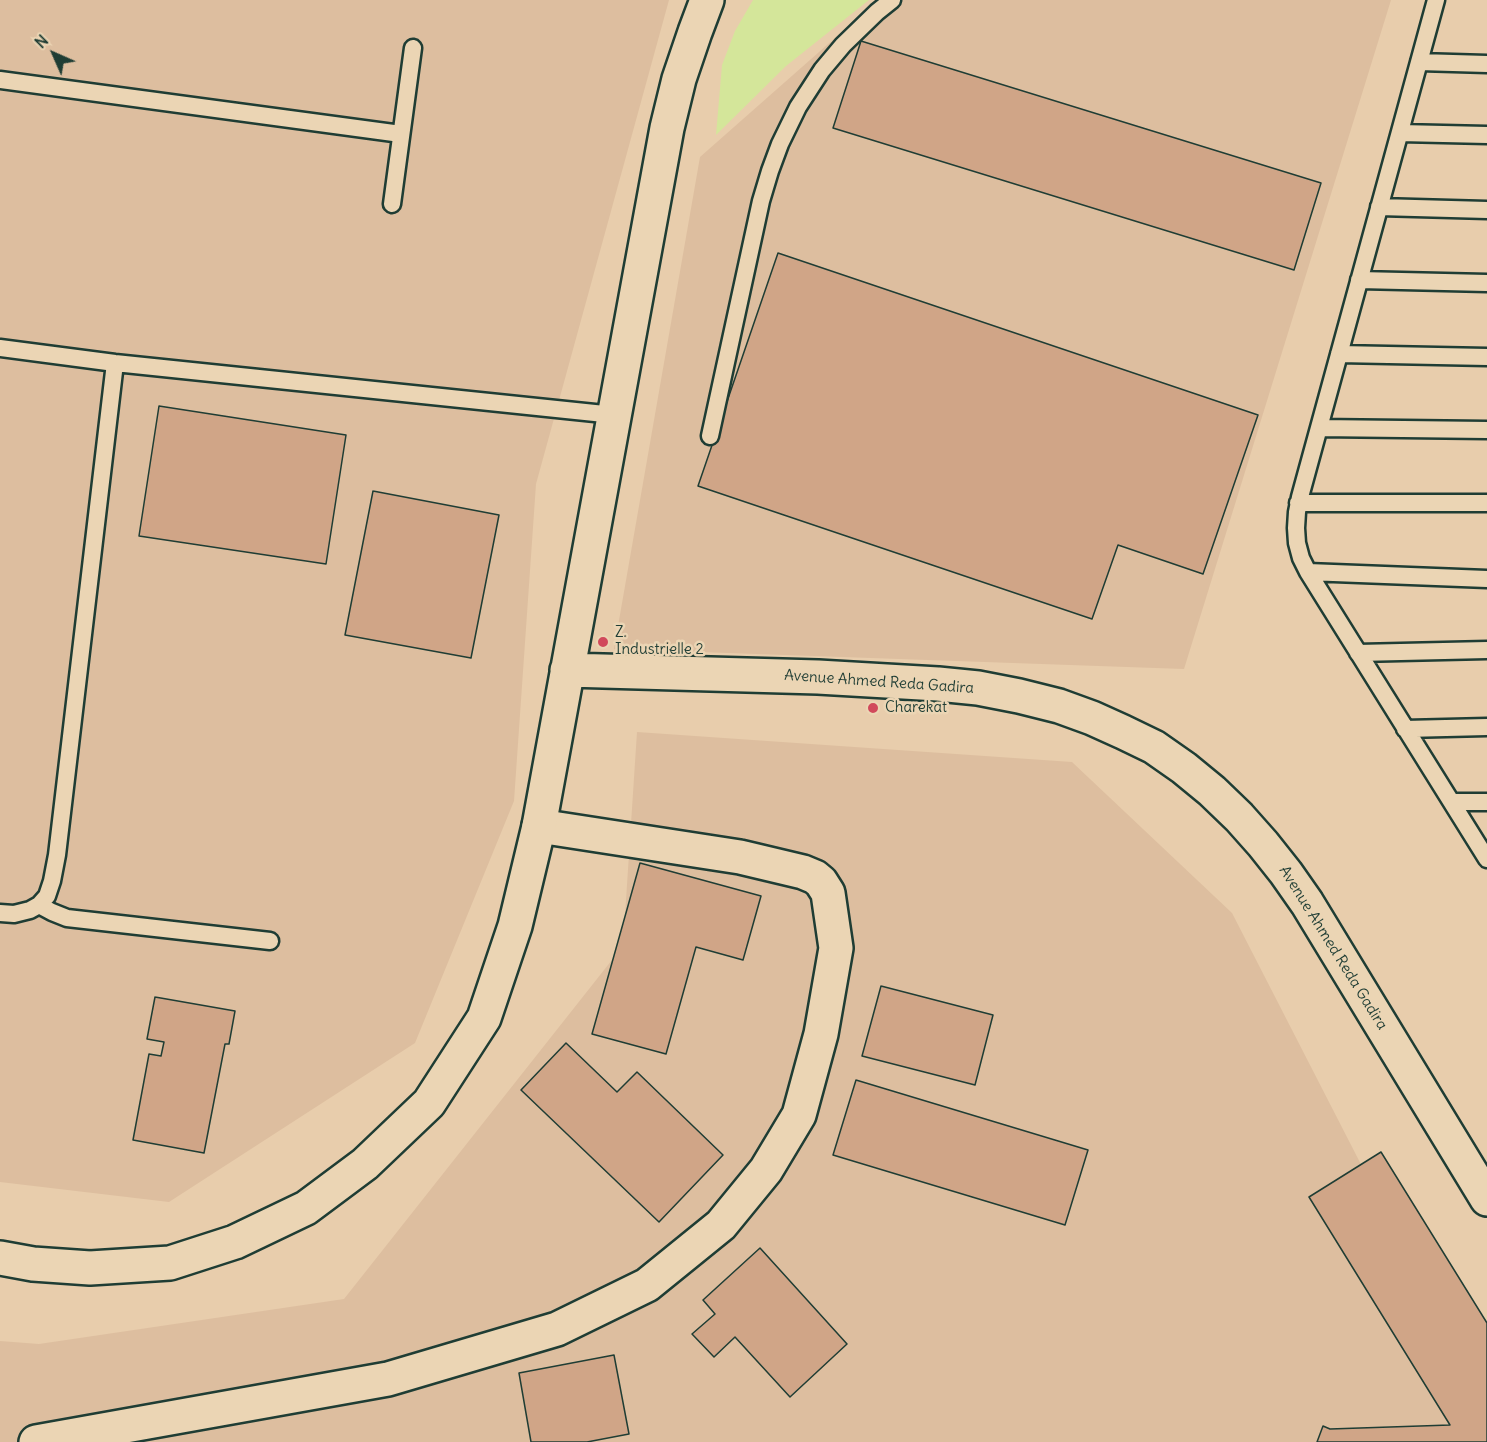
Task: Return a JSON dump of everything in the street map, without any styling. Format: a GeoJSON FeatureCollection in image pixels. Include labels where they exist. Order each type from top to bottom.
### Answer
{"type":"FeatureCollection","features":[{"type":"Feature","properties":{"kind":"main road"},"geometry":{"type":"LineString","coordinates":[[0,1258],[33,1264],[90,1268],[170,1263],[235,1242],[306,1208],[365,1164],[429,1103],[484,1018],[515,926],[539,826],[667,128],[679,79],[707,0]]}},
{"type":"Feature","properties":{"kind":"main road","name":"Avenue Ahmed Reda Gadira"},"geometry":{"type":"LineString","coordinates":[[567,670],[818,677],[978,688],[1059,706],[1092,718],[1154,747],[1212,791],[1239,817],[1286,873],[1307,903],[1487,1198]]}},
{"type":"Feature","properties":{"kind":"main road"},"geometry":{"type":"LineString","coordinates":[[36,1442],[388,1379],[557,1329],[647,1285],[721,1225],[759,1179],[799,1115],[821,1034],[836,948],[828,893],[815,877],[750,859],[539,826]]}},
{"type":"Feature","properties":{"kind":"lane"},"geometry":{"type":"LineString","coordinates":[[710,436],[761,201],[780,144],[798,107],[822,70],[843,45],[892,0]]}},
{"type":"Feature","properties":{"kind":"lane"},"geometry":{"type":"LineString","coordinates":[[1436,0],[1299,503],[1296,528],[1301,558],[1308,572],[1487,859]]}},
{"type":"Feature","properties":{"kind":"lane"},"geometry":{"type":"LineString","coordinates":[[392,204],[413,48]]}},
{"type":"Feature","properties":{"kind":"lane"},"geometry":{"type":"LineString","coordinates":[[1419,62],[1487,64]]}},
{"type":"Feature","properties":{"kind":"lane"},"geometry":{"type":"LineString","coordinates":[[0,80],[401,134]]}},
{"type":"Feature","properties":{"kind":"lane"},"geometry":{"type":"LineString","coordinates":[[1400,134],[1487,135]]}},
{"type":"Feature","properties":{"kind":"lane"},"geometry":{"type":"LineString","coordinates":[[1379,207],[1487,210]]}},
{"type":"Feature","properties":{"kind":"lane"},"geometry":{"type":"LineString","coordinates":[[1359,280],[1487,283]]}},
{"type":"Feature","properties":{"kind":"lane"},"geometry":{"type":"LineString","coordinates":[[0,348],[116,363],[614,414]]}},
{"type":"Feature","properties":{"kind":"lane"},"geometry":{"type":"LineString","coordinates":[[1339,354],[1487,357]]}},
{"type":"Feature","properties":{"kind":"lane"},"geometry":{"type":"LineString","coordinates":[[0,913],[14,914],[39,905],[47,896],[52,881],[116,363]]}},
{"type":"Feature","properties":{"kind":"lane"},"geometry":{"type":"LineString","coordinates":[[1319,428],[1487,430]]}},
{"type":"Feature","properties":{"kind":"lane"},"geometry":{"type":"LineString","coordinates":[[1299,503],[1487,504]]}},
{"type":"Feature","properties":{"kind":"lane"},"geometry":{"type":"LineString","coordinates":[[1308,572],[1487,579]]}},
{"type":"Feature","properties":{"kind":"lane"},"geometry":{"type":"LineString","coordinates":[[1358,653],[1487,650]]}},
{"type":"Feature","properties":{"kind":"lane"},"geometry":{"type":"LineString","coordinates":[[1405,729],[1487,727]]}},
{"type":"Feature","properties":{"kind":"lane"},"geometry":{"type":"LineString","coordinates":[[1452,802],[1487,802]]}},
{"type":"Feature","properties":{"kind":"lane"},"geometry":{"type":"LineString","coordinates":[[39,905],[67,918],[270,941]]}},
{"type":"Feature","properties":{"kind":"shaded area"},"geometry":{"type":"Polygon","coordinates":[[[0,0],[669,0],[536,484],[514,801],[415,1043],[169,1202],[0,1182],[0,0]]]}},
{"type":"Feature","properties":{"kind":"shaded area"},"geometry":{"type":"Polygon","coordinates":[[[878,0],[1391,0],[1184,669],[614,649],[700,157],[878,0]]]}},
{"type":"Feature","properties":{"kind":"shaded area"},"geometry":{"type":"Polygon","coordinates":[[[637,732],[1072,762],[1232,913],[1487,1410],[1487,1442],[0,1442],[0,1341],[39,1344],[344,1299],[623,946],[637,732]]]}},
{"type":"Feature","properties":{"kind":"green space"},"geometry":{"type":"Polygon","coordinates":[[[753,0],[869,0],[786,66],[716,135],[722,65],[735,31],[753,0]]]}},
{"type":"Feature","properties":{"kind":"building"},"geometry":{"type":"Polygon","coordinates":[[[861,41],[1321,183],[1294,270],[833,128],[861,41]]]}},
{"type":"Feature","properties":{"kind":"building"},"geometry":{"type":"Polygon","coordinates":[[[778,253],[1258,415],[1203,574],[1118,545],[1092,619],[698,486],[778,253]]]}},
{"type":"Feature","properties":{"kind":"building"},"geometry":{"type":"Polygon","coordinates":[[[159,406],[346,435],[326,564],[139,536],[159,406]]]}},
{"type":"Feature","properties":{"kind":"building"},"geometry":{"type":"Polygon","coordinates":[[[373,491],[499,515],[471,658],[345,635],[373,491]]]}},
{"type":"Feature","properties":{"kind":"building"},"geometry":{"type":"Polygon","coordinates":[[[640,863],[761,896],[743,960],[696,947],[666,1054],[592,1034],[640,863]]]}},
{"type":"Feature","properties":{"kind":"building"},"geometry":{"type":"Polygon","coordinates":[[[881,986],[993,1015],[975,1085],[862,1056],[881,986]]]}},
{"type":"Feature","properties":{"kind":"building"},"geometry":{"type":"Polygon","coordinates":[[[155,997],[235,1011],[229,1044],[225,1044],[204,1153],[133,1140],[149,1054],[161,1056],[164,1042],[147,1039],[155,997]]]}},
{"type":"Feature","properties":{"kind":"building"},"geometry":{"type":"Polygon","coordinates":[[[566,1043],[617,1092],[637,1072],[723,1155],[659,1222],[521,1090],[566,1043]]]}},
{"type":"Feature","properties":{"kind":"building"},"geometry":{"type":"Polygon","coordinates":[[[856,1080],[1088,1150],[1065,1225],[833,1155],[856,1080]]]}},
{"type":"Feature","properties":{"kind":"building"},"geometry":{"type":"Polygon","coordinates":[[[1381,1152],[1487,1323],[1487,1442],[1317,1442],[1323,1426],[1330,1429],[1450,1425],[1309,1197],[1381,1152]]]}},
{"type":"Feature","properties":{"kind":"building"},"geometry":{"type":"Polygon","coordinates":[[[760,1248],[847,1344],[790,1397],[735,1337],[714,1357],[692,1334],[715,1314],[703,1300],[760,1248]]]}},
{"type":"Feature","properties":{"kind":"building"},"geometry":{"type":"Polygon","coordinates":[[[614,1355],[629,1434],[587,1442],[531,1442],[519,1373],[614,1355]]]}},
{"type":"Feature","properties":{"kind":"place","name":"Z. Industrielle 2"},"geometry":{"type":"Point","coordinates":[603,642]}},
{"type":"Feature","properties":{"kind":"place","name":"Charekat"},"geometry":{"type":"Point","coordinates":[873,708]}}]}
